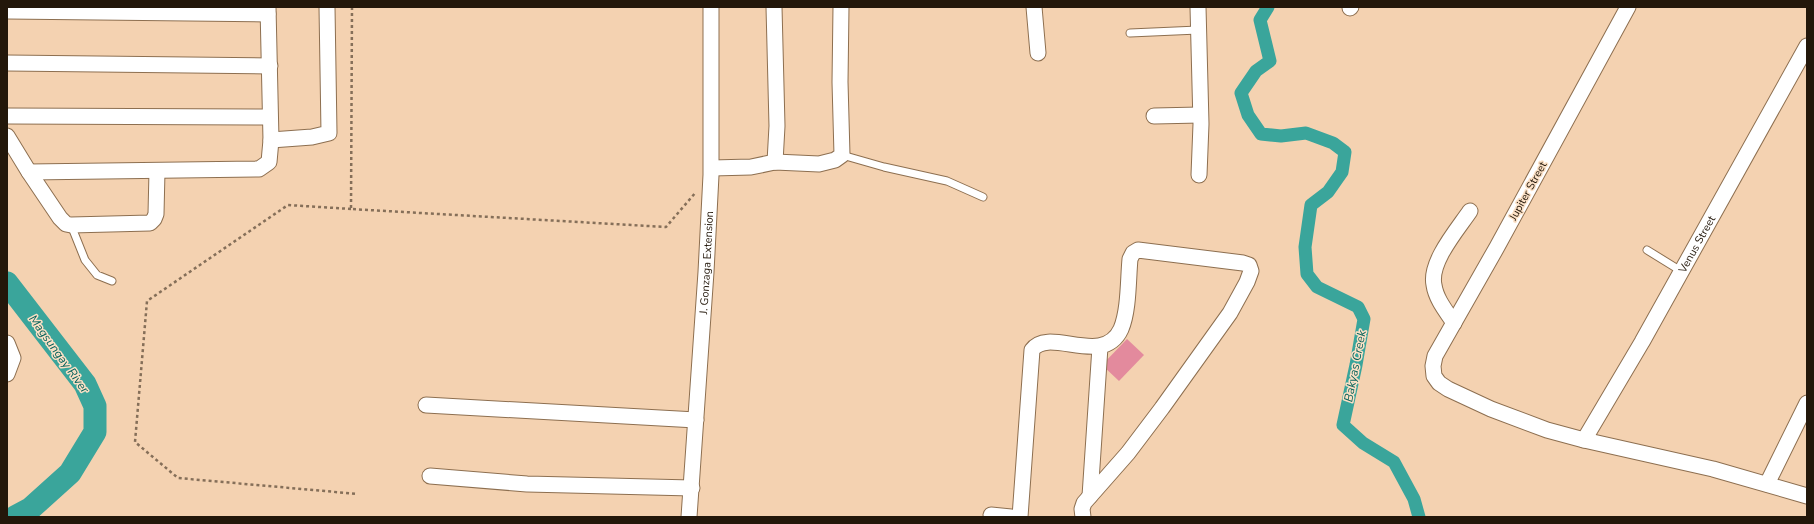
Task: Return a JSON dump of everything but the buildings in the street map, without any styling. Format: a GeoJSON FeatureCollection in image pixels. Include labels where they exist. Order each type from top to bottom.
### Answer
{"type":"FeatureCollection","features":[{"type":"Feature","properties":{"kind":"street"},"geometry":{"type":"LineString","coordinates":[[271,140],[312,137],[329,134],[327,7]]}},
{"type":"Feature","properties":{"kind":"street","name":"J. Gonzaga Extension"},"geometry":{"type":"LineString","coordinates":[[689,517],[712,171],[711,7]]}},
{"type":"Feature","properties":{"kind":"street"},"geometry":{"type":"LineString","coordinates":[[774,7],[777,126],[775,162]]}},
{"type":"Feature","properties":{"kind":"street"},"geometry":{"type":"LineString","coordinates":[[712,171],[751,167],[775,162],[819,164],[835,160],[842,155],[840,82],[841,7]]}},
{"type":"Feature","properties":{"kind":"street"},"geometry":{"type":"LineString","coordinates":[[1034,7],[1038,53]]}},
{"type":"Feature","properties":{"kind":"street"},"geometry":{"type":"LineString","coordinates":[[1198,7],[1200,115],[1199,175]]}},
{"type":"Feature","properties":{"kind":"street","name":"Jupiter Street"},"geometry":{"type":"LineString","coordinates":[[1584,440],[1547,430],[1491,409],[1448,389],[1439,383],[1434,376],[1433,366],[1435,356],[1628,7]]}},
{"type":"Feature","properties":{"kind":"street"},"geometry":{"type":"LineString","coordinates":[[7,12],[268,10],[271,140],[269,162],[259,169],[29,172]]}},
{"type":"Feature","properties":{"kind":"street","name":"Venus Street"},"geometry":{"type":"LineString","coordinates":[[1584,440],[1642,342],[1807,46]]}},
{"type":"Feature","properties":{"kind":"street"},"geometry":{"type":"LineString","coordinates":[[7,63],[270,66]]}},
{"type":"Feature","properties":{"kind":"street"},"geometry":{"type":"LineString","coordinates":[[1154,116],[1200,115]]}},
{"type":"Feature","properties":{"kind":"street"},"geometry":{"type":"LineString","coordinates":[[7,116],[270,117]]}},
{"type":"Feature","properties":{"kind":"street"},"geometry":{"type":"LineString","coordinates":[[7,136],[29,172],[60,218],[66,224],[150,223],[156,214],[157,171]]}},
{"type":"Feature","properties":{"kind":"street"},"geometry":{"type":"LineString","coordinates":[[1454,323],[1439,300],[1433,284],[1435,266],[1470,211]]}},
{"type":"Feature","properties":{"kind":"street"},"geometry":{"type":"LineString","coordinates":[[1020,517],[1032,350],[1036,345],[1045,342],[1100,347],[1115,338],[1124,321],[1130,259],[1133,253],[1138,250],[1249,265],[1251,271],[1247,282],[1230,313],[1128,453],[1084,503],[1082,509],[1083,517]]}},
{"type":"Feature","properties":{"kind":"street"},"geometry":{"type":"LineString","coordinates":[[7,343],[13,358],[7,374]]}},
{"type":"Feature","properties":{"kind":"street"},"geometry":{"type":"LineString","coordinates":[[1090,496],[1100,347]]}},
{"type":"Feature","properties":{"kind":"street"},"geometry":{"type":"LineString","coordinates":[[1767,484],[1807,403]]}},
{"type":"Feature","properties":{"kind":"street"},"geometry":{"type":"LineString","coordinates":[[426,405],[696,420]]}},
{"type":"Feature","properties":{"kind":"street"},"geometry":{"type":"LineString","coordinates":[[1584,440],[1713,469],[1807,496]]}},
{"type":"Feature","properties":{"kind":"street"},"geometry":{"type":"LineString","coordinates":[[430,476],[527,484],[692,488]]}},
{"type":"Feature","properties":{"kind":"street"},"geometry":{"type":"LineString","coordinates":[[991,515],[1011,517]]}},
{"type":"Feature","properties":{"kind":"lane"},"geometry":{"type":"LineString","coordinates":[[1130,34],[1198,30]]}},
{"type":"Feature","properties":{"kind":"lane"},"geometry":{"type":"LineString","coordinates":[[842,155],[884,167],[947,181],[983,196]]}},
{"type":"Feature","properties":{"kind":"lane"},"geometry":{"type":"LineString","coordinates":[[71,225],[85,260],[96,275],[112,281]]}},
{"type":"Feature","properties":{"kind":"lane"},"geometry":{"type":"LineString","coordinates":[[1647,250],[1681,271]]}},
{"type":"Feature","properties":{"kind":"path"},"geometry":{"type":"LineString","coordinates":[[351,209],[352,7]]}},
{"type":"Feature","properties":{"kind":"path"},"geometry":{"type":"LineString","coordinates":[[358,494],[178,478],[135,442],[147,301],[288,205],[666,227],[712,171]]}},
{"type":"Feature","properties":{"kind":"shaded area"},"geometry":{"type":"Polygon","coordinates":[[[1127,339],[1144,355],[1119,381],[1102,365],[1127,339]]]}},
{"type":"Feature","properties":{"kind":"waterway","name":"Bakyas Creek"},"geometry":{"type":"LineString","coordinates":[[1268,7],[1260,20],[1270,61],[1256,71],[1241,93],[1248,115],[1261,134],[1281,136],[1306,133],[1333,143],[1345,152],[1342,172],[1328,192],[1311,205],[1305,247],[1307,274],[1317,287],[1358,307],[1364,319],[1343,425],[1363,443],[1394,462],[1414,499],[1419,517]]}},
{"type":"Feature","properties":{"kind":"waterway","name":"Magsungay River"},"geometry":{"type":"LineString","coordinates":[[7,283],[85,384],[95,406],[95,432],[70,473],[30,509],[15,517]]}}]}
